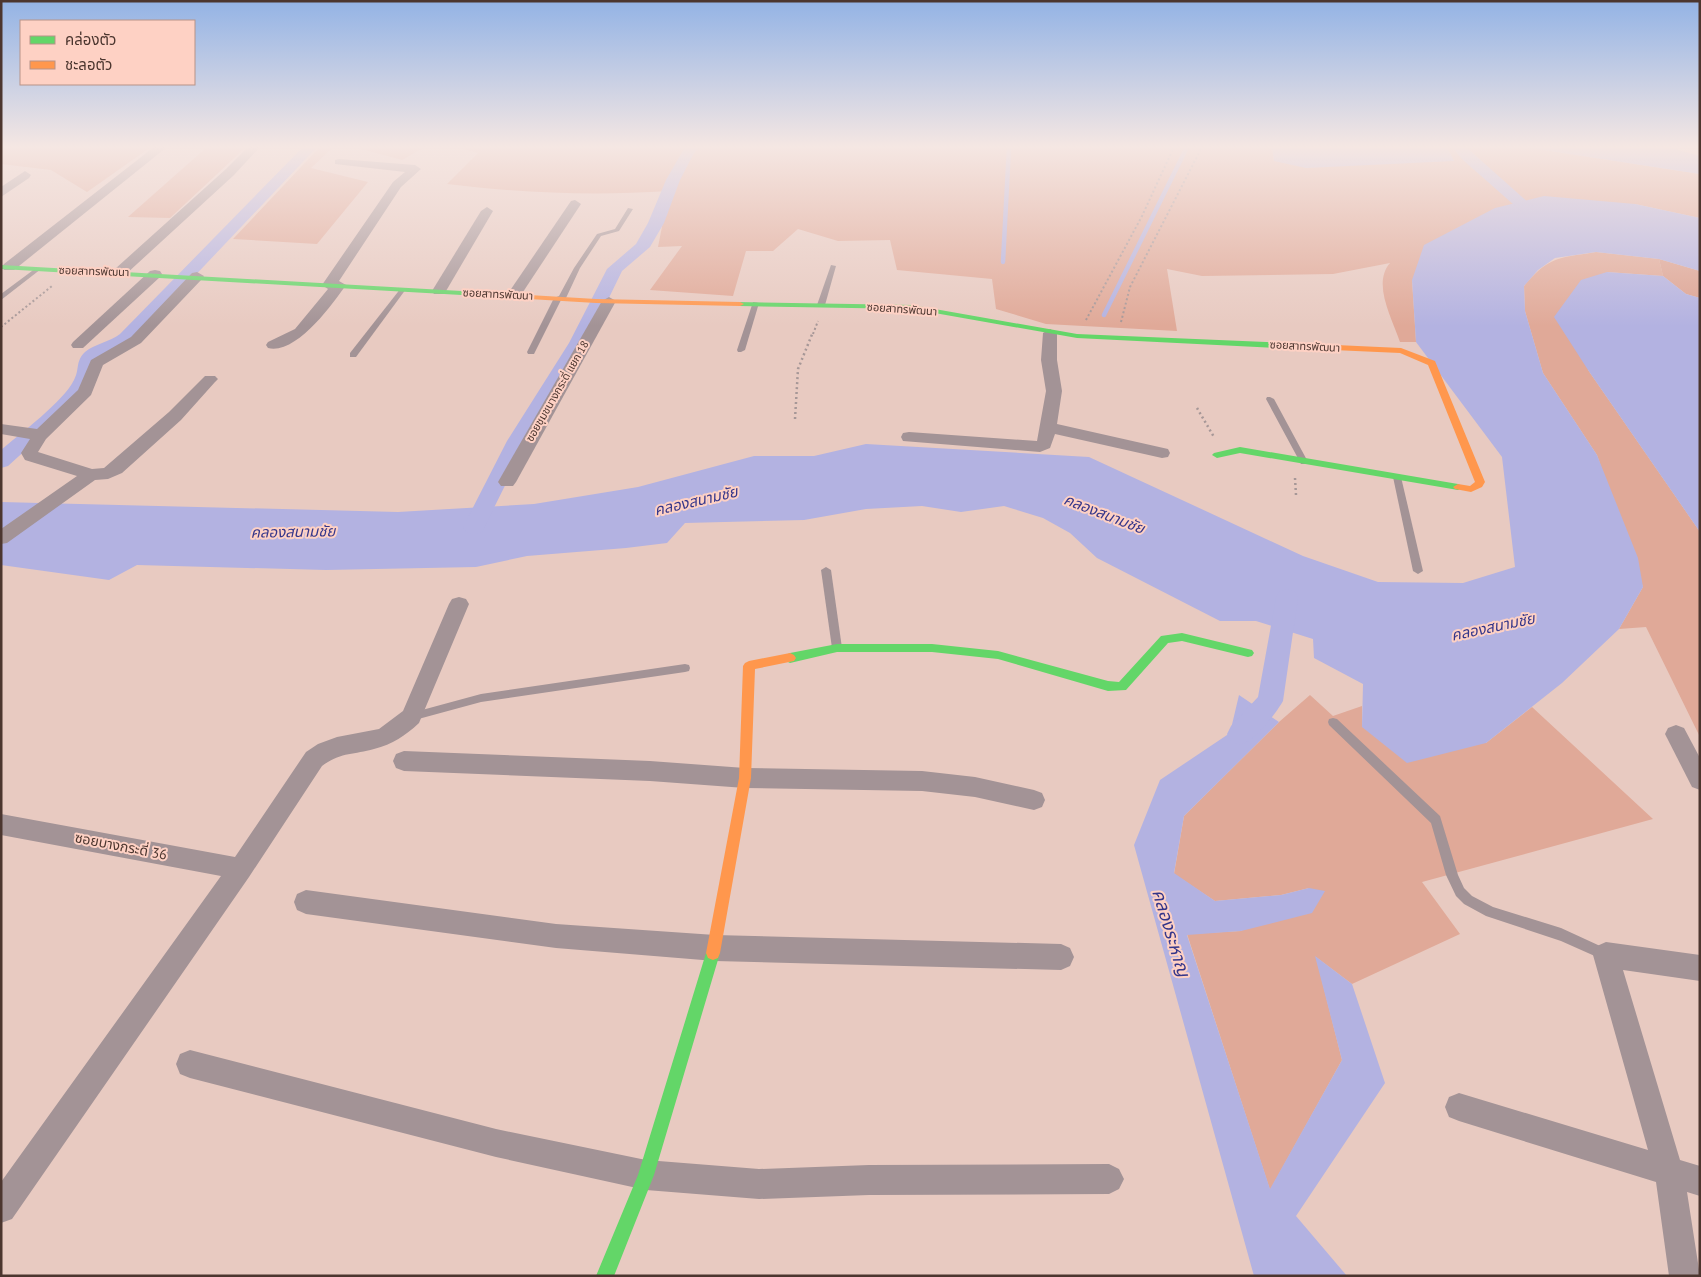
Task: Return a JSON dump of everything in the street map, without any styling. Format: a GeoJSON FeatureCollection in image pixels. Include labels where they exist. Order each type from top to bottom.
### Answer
{"type":"FeatureCollection","features":[{"type":"Feature","properties":{"kind":"street"},"geometry":{"type":"LineString","coordinates":[[5,267],[84,207]]}},
{"type":"Feature","properties":{"kind":"street"},"geometry":{"type":"LineString","coordinates":[[120,272],[192,207]]}},
{"type":"Feature","properties":{"kind":"street"},"geometry":{"type":"LineString","coordinates":[[273,345],[300,332],[334,285],[383,207]]}},
{"type":"Feature","properties":{"kind":"street"},"geometry":{"type":"LineString","coordinates":[[514,295],[573,207]]}},
{"type":"Feature","properties":{"kind":"street"},"geometry":{"type":"LineString","coordinates":[[439,291],[486,211]]}},
{"type":"Feature","properties":{"kind":"street","name":"ซอยสาทรพัฒนา"},"geometry":{"type":"LineString","coordinates":[[5,267],[196,276],[603,301],[755,303],[935,310],[1050,333],[1078,336],[1400,351],[1432,363],[1480,482],[1479,485],[1471,489],[1240,450],[1217,454]]}},
{"type":"Feature","properties":{"kind":"street"},"geometry":{"type":"LineString","coordinates":[[78,345],[155,274]]}},
{"type":"Feature","properties":{"kind":"street"},"geometry":{"type":"LineString","coordinates":[[196,276],[136,340],[96,362],[90,384],[84,393],[36,434],[29,453],[31,456],[91,475],[100,475],[116,469],[176,416],[210,379]]}},
{"type":"Feature","properties":{"kind":"street","name":"ซอยชุมชนางกระดี่ แยก 18"},"geometry":{"type":"LineString","coordinates":[[507,482],[603,301]]}},
{"type":"Feature","properties":{"kind":"street"},"geometry":{"type":"LineString","coordinates":[[909,437],[1040,447],[1044,444],[1054,391],[1049,360],[1050,333]]}},
{"type":"Feature","properties":{"kind":"street"},"geometry":{"type":"LineString","coordinates":[[1048,427],[1162,453]]}},
{"type":"Feature","properties":{"kind":"street"},"geometry":{"type":"LineString","coordinates":[[1,429],[36,434]]}},
{"type":"Feature","properties":{"kind":"street"},"geometry":{"type":"LineString","coordinates":[[1,538],[91,475]]}},
{"type":"Feature","properties":{"kind":"street"},"geometry":{"type":"LineString","coordinates":[[1,1208],[241,869],[314,759],[324,750],[336,745],[366,743],[386,738],[402,728],[411,717],[459,604]]}},
{"type":"Feature","properties":{"kind":"street"},"geometry":{"type":"LineString","coordinates":[[605,1276],[646,1176],[715,948],[745,778],[749,666],[837,648],[932,648],[998,655],[1108,686],[1122,687],[1165,639],[1182,637],[1248,653]]}},
{"type":"Feature","properties":{"kind":"street"},"geometry":{"type":"LineString","coordinates":[[1676,734],[1700,780]]}},
{"type":"Feature","properties":{"kind":"street"},"geometry":{"type":"LineString","coordinates":[[404,761],[640,771],[745,778],[922,781],[975,787],[1034,800]]}},
{"type":"Feature","properties":{"kind":"street","name":"ซอยบางกระดี่ 36"},"geometry":{"type":"LineString","coordinates":[[1,824],[241,869]]}},
{"type":"Feature","properties":{"kind":"street"},"geometry":{"type":"LineString","coordinates":[[306,902],[556,936],[715,948],[1061,956]]}},
{"type":"Feature","properties":{"kind":"street"},"geometry":{"type":"LineString","coordinates":[[1685,1276],[1669,1173],[1606,955],[1700,968]]}},
{"type":"Feature","properties":{"kind":"street"},"geometry":{"type":"LineString","coordinates":[[190,1064],[496,1143],[646,1176],[759,1184],[869,1180],[1109,1179]]}},
{"type":"Feature","properties":{"kind":"street"},"geometry":{"type":"LineString","coordinates":[[1459,1107],[1700,1182]]}},
{"type":"Feature","properties":{"kind":"lane"},"geometry":{"type":"LineString","coordinates":[[531,352],[577,268],[598,235],[616,230],[630,209]]}},
{"type":"Feature","properties":{"kind":"lane"},"geometry":{"type":"LineString","coordinates":[[824,305],[834,266]]}},
{"type":"Feature","properties":{"kind":"lane"},"geometry":{"type":"LineString","coordinates":[[1,298],[38,269]]}},
{"type":"Feature","properties":{"kind":"lane"},"geometry":{"type":"LineString","coordinates":[[353,355],[403,289]]}},
{"type":"Feature","properties":{"kind":"lane"},"geometry":{"type":"LineString","coordinates":[[741,350],[755,303]]}},
{"type":"Feature","properties":{"kind":"lane"},"geometry":{"type":"LineString","coordinates":[[1270,399],[1304,462]]}},
{"type":"Feature","properties":{"kind":"lane"},"geometry":{"type":"LineString","coordinates":[[1397,477],[1418,572]]}},
{"type":"Feature","properties":{"kind":"lane"},"geometry":{"type":"LineString","coordinates":[[826,570],[837,648]]}},
{"type":"Feature","properties":{"kind":"lane"},"geometry":{"type":"LineString","coordinates":[[411,717],[481,698],[685,668]]}},
{"type":"Feature","properties":{"kind":"lane"},"geometry":{"type":"LineString","coordinates":[[1333,722],[1436,820],[1453,879],[1461,893],[1486,910],[1553,931],[1606,955]]}},
{"type":"Feature","properties":{"kind":"path"},"geometry":{"type":"LineString","coordinates":[[1078,336],[1146,207]]}},
{"type":"Feature","properties":{"kind":"path"},"geometry":{"type":"LineString","coordinates":[[1123,338],[1120,318],[1130,287],[1171,207]]}},
{"type":"Feature","properties":{"kind":"path"},"geometry":{"type":"LineString","coordinates":[[1,327],[72,270]]}},
{"type":"Feature","properties":{"kind":"path"},"geometry":{"type":"LineString","coordinates":[[795,419],[796,377],[799,364],[824,305]]}},
{"type":"Feature","properties":{"kind":"path"},"geometry":{"type":"LineString","coordinates":[[1196,408],[1211,431],[1217,454]]}},
{"type":"Feature","properties":{"kind":"shaded area"},"geometry":{"type":"Polygon","coordinates":[[[140,207],[182,207],[170,218],[128,217],[140,207]]]}},
{"type":"Feature","properties":{"kind":"shaded area"},"geometry":{"type":"Polygon","coordinates":[[[264,207],[348,207],[317,244],[233,239],[264,207]]]}},
{"type":"Feature","properties":{"kind":"shaded area"},"geometry":{"type":"Polygon","coordinates":[[[666,207],[1627,207],[1412,280],[1416,342],[1400,342],[1385,301],[1383,281],[1385,271],[1390,263],[1333,274],[1202,276],[1167,269],[1177,331],[1046,324],[996,309],[992,279],[897,270],[890,240],[838,241],[798,229],[773,251],[746,251],[733,296],[650,290],[682,246],[658,247],[666,207]]]}},
{"type":"Feature","properties":{"kind":"shaded area"},"geometry":{"type":"Polygon","coordinates":[[[1647,207],[1700,207],[1700,218],[1647,207]]]}},
{"type":"Feature","properties":{"kind":"shaded area"},"geometry":{"type":"Polygon","coordinates":[[[1596,252],[1659,259],[1663,276],[1607,272],[1588,370],[1700,532],[1700,737],[1646,627],[1619,629],[1643,587],[1597,455],[1543,373],[1525,311],[1524,286],[1541,269],[1564,257],[1596,252]]]}},
{"type":"Feature","properties":{"kind":"shaded area"},"geometry":{"type":"Polygon","coordinates":[[[1659,259],[1700,271],[1700,298],[1686,294],[1663,276],[1659,259]]]}},
{"type":"Feature","properties":{"kind":"shaded area"},"geometry":{"type":"Polygon","coordinates":[[[1310,695],[1333,716],[1362,706],[1362,727],[1486,743],[1532,707],[1653,819],[1422,882],[1460,934],[1352,984],[1316,957],[1342,1060],[1270,1190],[1187,934],[1241,931],[1309,888],[1281,895],[1215,901],[1174,874],[1184,816],[1279,722],[1310,695]]]}},
{"type":"Feature","properties":{"kind":"water","name":"คลองสนามชัย"},"geometry":{"type":"Polygon","coordinates":[[[1647,207],[1700,218],[1700,271],[1659,259],[1596,252],[1555,258],[1538,270],[1524,286],[1525,311],[1543,373],[1597,455],[1638,558],[1643,587],[1619,629],[1562,683],[1486,743],[1407,763],[1362,727],[1363,684],[1314,658],[1313,639],[1256,621],[1220,621],[1097,558],[1070,533],[1043,518],[1004,506],[961,512],[922,506],[866,509],[804,520],[685,523],[667,543],[527,556],[476,567],[326,570],[137,565],[109,580],[1,565],[1,502],[398,512],[534,504],[638,487],[754,456],[814,456],[866,444],[1089,457],[1303,556],[1378,582],[1463,583],[1515,567],[1502,457],[1416,342],[1412,280],[1424,245],[1495,208],[1647,207]]]}},
{"type":"Feature","properties":{"kind":"water"},"geometry":{"type":"Polygon","coordinates":[[[1607,272],[1663,276],[1686,294],[1700,298],[1700,532],[1588,370],[1554,317],[1581,280],[1607,272]]]}},
{"type":"Feature","properties":{"kind":"water"},"geometry":{"type":"Polygon","coordinates":[[[1239,695],[1279,722],[1184,816],[1174,873],[1215,901],[1281,895],[1309,888],[1325,891],[1312,913],[1241,931],[1187,935],[1270,1189],[1342,1060],[1315,956],[1352,984],[1385,1083],[1296,1216],[1347,1276],[1254,1276],[1134,845],[1160,780],[1230,733],[1239,695]]]}},
{"type":"Feature","properties":{"kind":"waterway"},"geometry":{"type":"LineString","coordinates":[[1,461],[64,405],[84,380],[86,363],[93,354],[117,345],[126,338],[253,207]]}},
{"type":"Feature","properties":{"kind":"waterway"},"geometry":{"type":"LineString","coordinates":[[474,527],[517,441],[578,343],[615,269],[642,247],[656,223],[662,207]]}},
{"type":"Feature","properties":{"kind":"waterway"},"geometry":{"type":"LineString","coordinates":[[1003,262],[1006,207]]}},
{"type":"Feature","properties":{"kind":"waterway"},"geometry":{"type":"LineString","coordinates":[[1104,315],[1158,207]]}},
{"type":"Feature","properties":{"kind":"waterway"},"geometry":{"type":"LineString","coordinates":[[1525,207],[1543,223]]}},
{"type":"Feature","properties":{"kind":"waterway","name":"คลองระหาญ"},"geometry":{"type":"LineString","coordinates":[[1240,734],[1270,701],[1287,598]]}},
{"type":"Feature","properties":{"kind":"traffic: fast"},"geometry":{"type":"LineString","coordinates":[[1,267],[497,295]]}},
{"type":"Feature","properties":{"kind":"traffic: fast"},"geometry":{"type":"LineString","coordinates":[[740,304],[912,307],[1077,336],[1314,347]]}},
{"type":"Feature","properties":{"kind":"traffic: fast"},"geometry":{"type":"LineString","coordinates":[[1217,455],[1240,450],[1458,487]]}},
{"type":"Feature","properties":{"kind":"traffic: fast"},"geometry":{"type":"LineString","coordinates":[[790,658],[837,648],[932,648],[998,655],[1108,686],[1122,687],[1165,639],[1182,637],[1248,653]]}},
{"type":"Feature","properties":{"kind":"traffic: fast"},"geometry":{"type":"LineString","coordinates":[[605,1276],[646,1175],[713,953]]}},
{"type":"Feature","properties":{"kind":"traffic: slow"},"geometry":{"type":"LineString","coordinates":[[497,295],[596,301],[740,304]]}},
{"type":"Feature","properties":{"kind":"traffic: slow"},"geometry":{"type":"LineString","coordinates":[[1314,347],[1401,351],[1432,363],[1480,482],[1479,485],[1471,489],[1458,487]]}},
{"type":"Feature","properties":{"kind":"traffic: slow"},"geometry":{"type":"LineString","coordinates":[[713,953],[745,778],[749,666],[790,658]]}}]}
